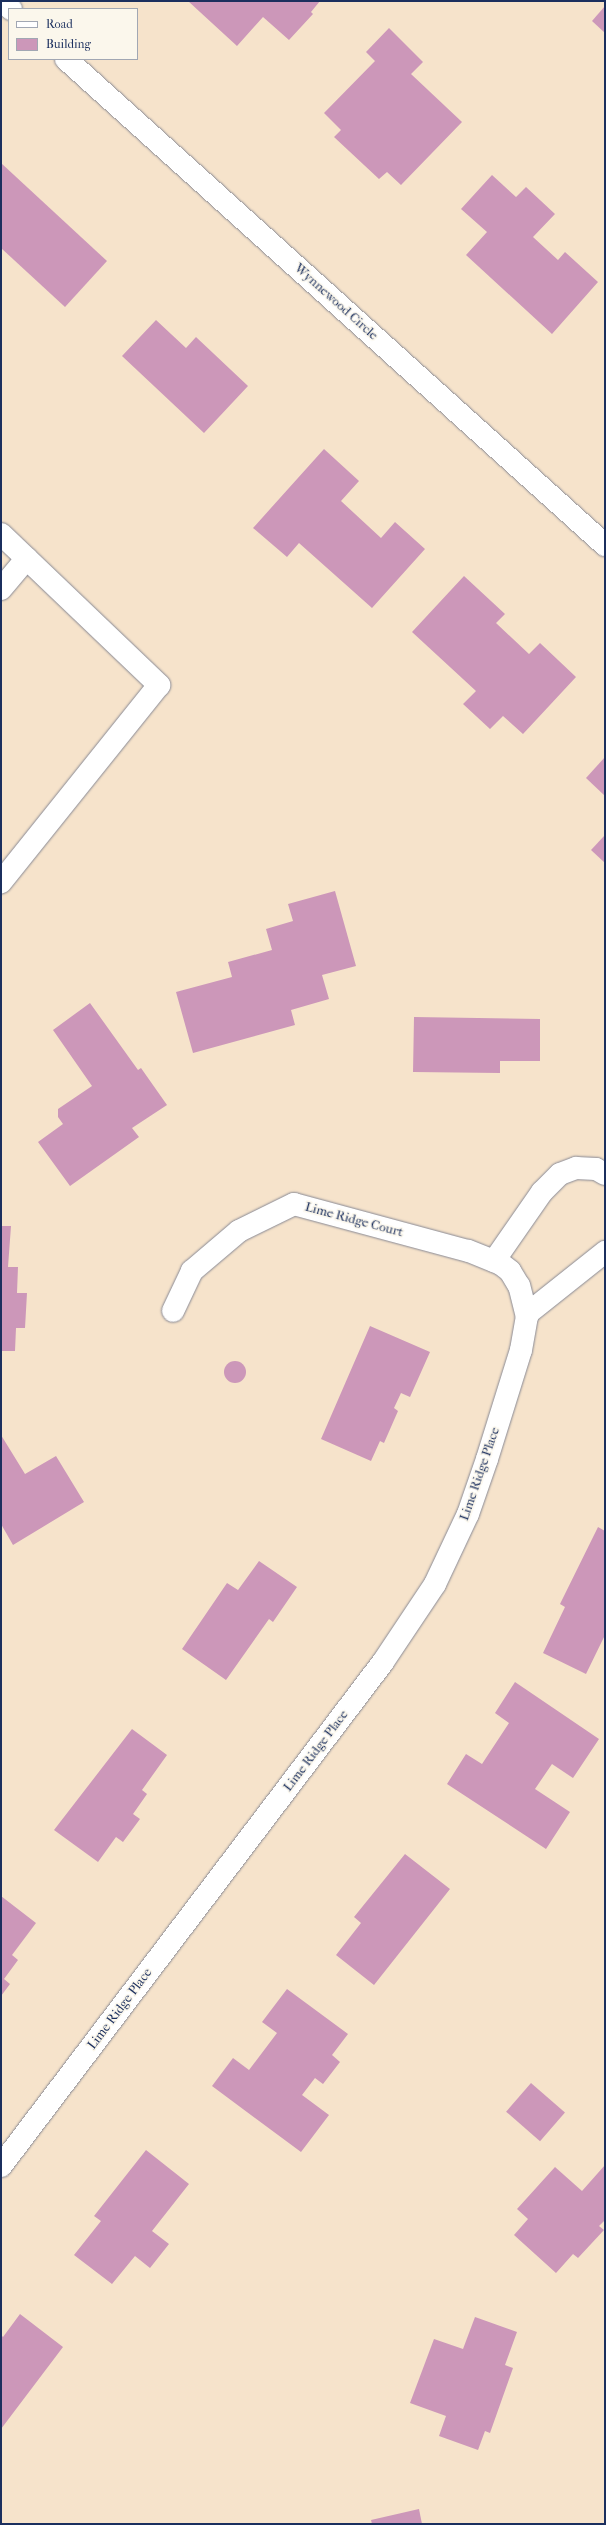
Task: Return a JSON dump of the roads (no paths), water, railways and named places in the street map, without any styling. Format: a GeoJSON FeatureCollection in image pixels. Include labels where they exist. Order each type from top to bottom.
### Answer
{"type":"FeatureCollection","features":[{"type":"Feature","properties":{"kind":"street"},"geometry":{"type":"LineString","coordinates":[[2,1],[10,8]]}},
{"type":"Feature","properties":{"kind":"street","name":"Wynnewood Circle"},"geometry":{"type":"LineString","coordinates":[[67,60],[605,545]]}},
{"type":"Feature","properties":{"kind":"street"},"geometry":{"type":"LineString","coordinates":[[1,534],[159,685],[1,882]]}},
{"type":"Feature","properties":{"kind":"street"},"geometry":{"type":"LineString","coordinates":[[1,589],[27,558]]}},
{"type":"Feature","properties":{"kind":"street"},"geometry":{"type":"LineString","coordinates":[[494,1261],[542,1192],[560,1174],[576,1168],[596,1169],[605,1174]]}},
{"type":"Feature","properties":{"kind":"street","name":"Lime Ridge Court"},"geometry":{"type":"LineString","coordinates":[[173,1311],[192,1271],[239,1231],[294,1204],[396,1230],[494,1261],[510,1271],[519,1286]]}},
{"type":"Feature","properties":{"kind":"street"},"geometry":{"type":"LineString","coordinates":[[527,1314],[605,1252]]}},
{"type":"Feature","properties":{"kind":"street","name":"Lime Ridge Place"},"geometry":{"type":"LineString","coordinates":[[1,2166],[383,1662],[434,1584],[468,1514],[488,1459],[521,1350],[527,1314],[519,1286]]}}]}
